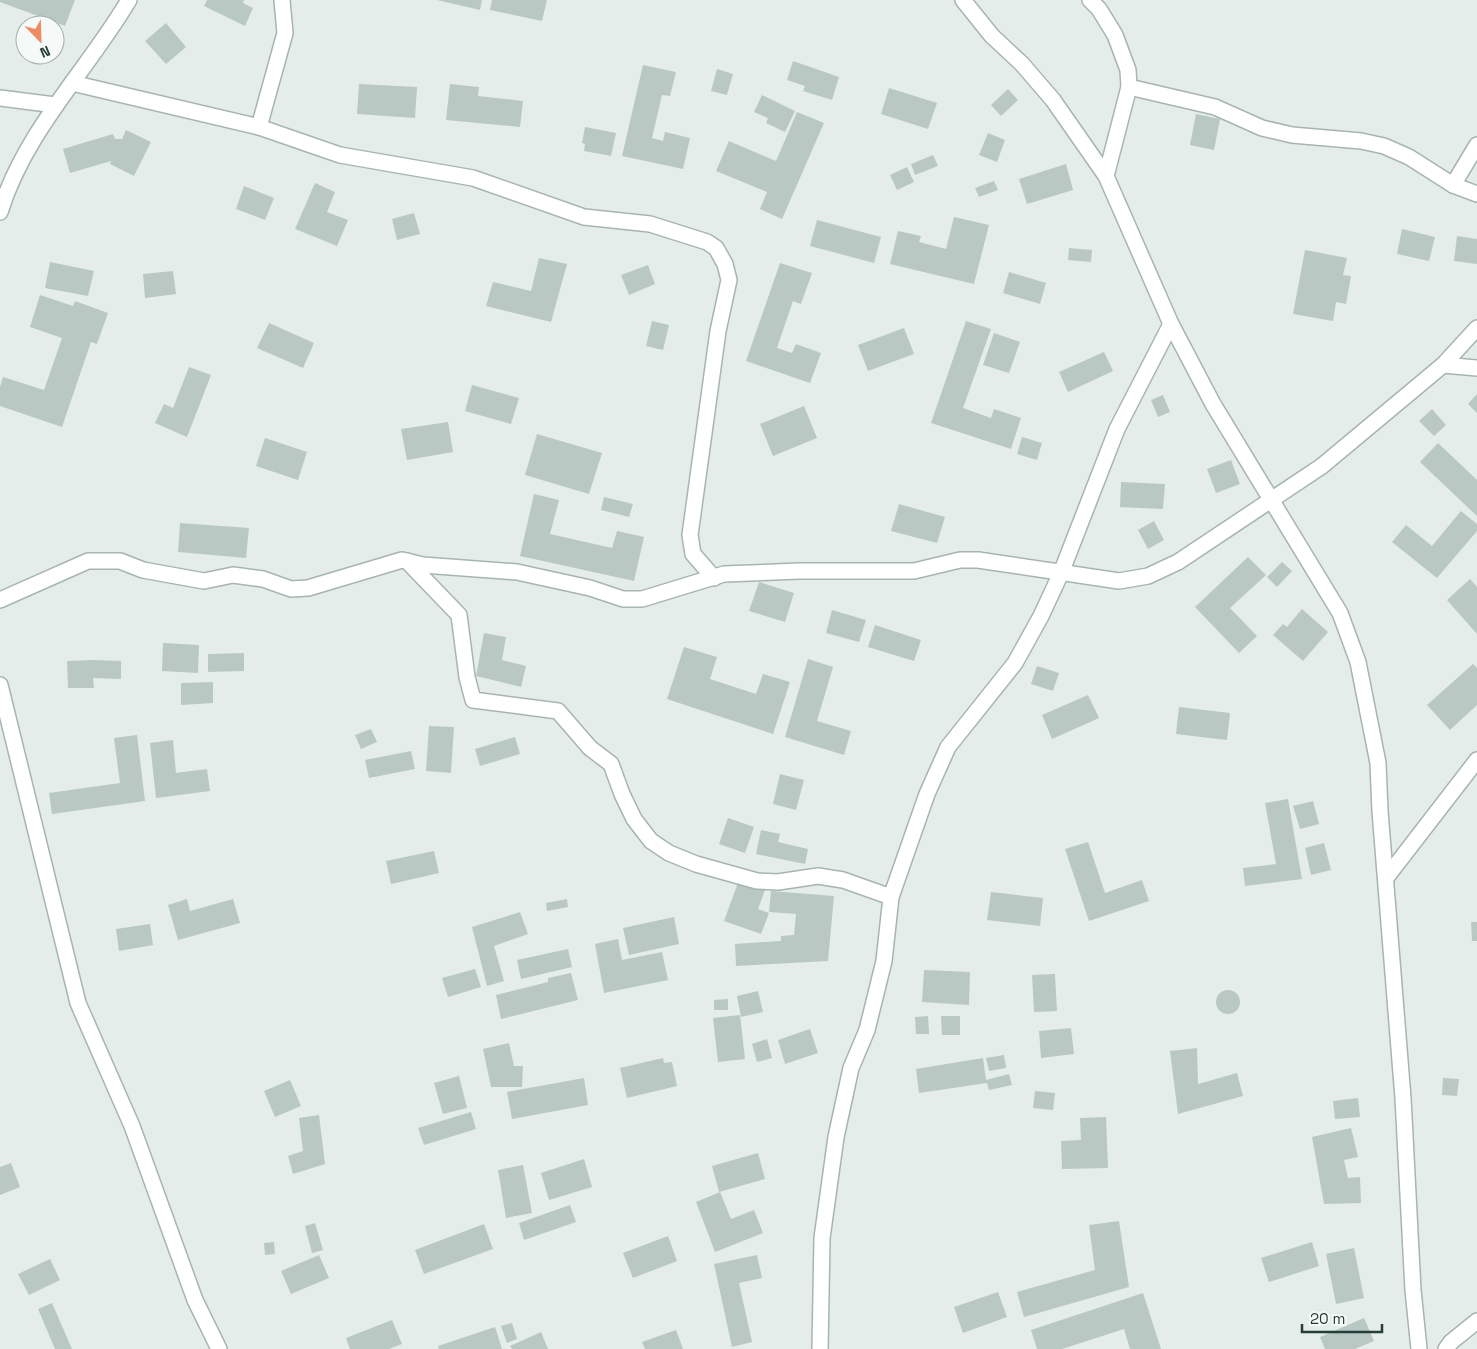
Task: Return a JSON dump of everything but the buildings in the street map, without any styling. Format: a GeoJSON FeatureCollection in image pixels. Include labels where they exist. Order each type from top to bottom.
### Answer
{"type":"FeatureCollection","features":[{"type":"Feature","properties":{"kind":"street"},"geometry":{"type":"LineString","coordinates":[[0,212],[8,184],[55,105],[129,0]]}},
{"type":"Feature","properties":{"kind":"street"},"geometry":{"type":"LineString","coordinates":[[259,127],[285,33],[282,0]]}},
{"type":"Feature","properties":{"kind":"street"},"geometry":{"type":"LineString","coordinates":[[963,0],[992,36],[1022,64],[1053,100],[1106,176],[1171,324],[1213,404],[1340,613],[1358,662],[1378,763],[1403,1098],[1418,1349]]}},
{"type":"Feature","properties":{"kind":"street"},"geometry":{"type":"LineString","coordinates":[[1090,0],[1099,9],[1115,36],[1128,70],[1129,87],[1106,176]]}},
{"type":"Feature","properties":{"kind":"street"},"geometry":{"type":"LineString","coordinates":[[72,83],[259,127],[340,155],[473,178],[584,217],[650,224],[707,242],[716,248],[725,264],[728,280],[709,389],[690,535],[693,554],[714,578]]}},
{"type":"Feature","properties":{"kind":"street"},"geometry":{"type":"LineString","coordinates":[[1129,87],[1215,107],[1262,128],[1292,135],[1361,141],[1384,146],[1409,157],[1453,185],[1477,194]]}},
{"type":"Feature","properties":{"kind":"street"},"geometry":{"type":"LineString","coordinates":[[0,98],[55,105]]}},
{"type":"Feature","properties":{"kind":"street"},"geometry":{"type":"LineString","coordinates":[[1453,185],[1477,145]]}},
{"type":"Feature","properties":{"kind":"street"},"geometry":{"type":"LineString","coordinates":[[820,1349],[822,1238],[836,1137],[851,1068],[867,1030],[884,961],[891,897],[926,794],[948,747],[1014,662],[1041,616],[1061,573],[1117,429],[1171,324]]}},
{"type":"Feature","properties":{"kind":"street"},"geometry":{"type":"LineString","coordinates":[[0,600],[88,560],[120,561],[143,570],[204,582],[233,575],[263,578],[291,588],[308,588],[402,560],[423,565],[517,572],[590,588],[623,599],[642,599],[724,574],[799,571],[914,571],[960,560],[978,560],[1119,581],[1148,576],[1178,562],[1270,498],[1322,466],[1443,365],[1477,328]]}},
{"type":"Feature","properties":{"kind":"street"},"geometry":{"type":"LineString","coordinates":[[1443,365],[1477,368]]}},
{"type":"Feature","properties":{"kind":"street"},"geometry":{"type":"LineString","coordinates":[[408,561],[459,615],[467,677],[473,700],[558,711],[590,748],[611,764],[634,819],[650,841],[669,853],[696,864],[758,881],[778,882],[818,876],[843,880],[891,897]]}},
{"type":"Feature","properties":{"kind":"street"},"geometry":{"type":"LineString","coordinates":[[0,685],[78,1003],[132,1126],[195,1300],[219,1349]]}},
{"type":"Feature","properties":{"kind":"street"},"geometry":{"type":"LineString","coordinates":[[1386,878],[1477,760]]}},
{"type":"Feature","properties":{"kind":"street"},"geometry":{"type":"LineString","coordinates":[[1446,1349],[1451,1342],[1477,1321]]}}]}
